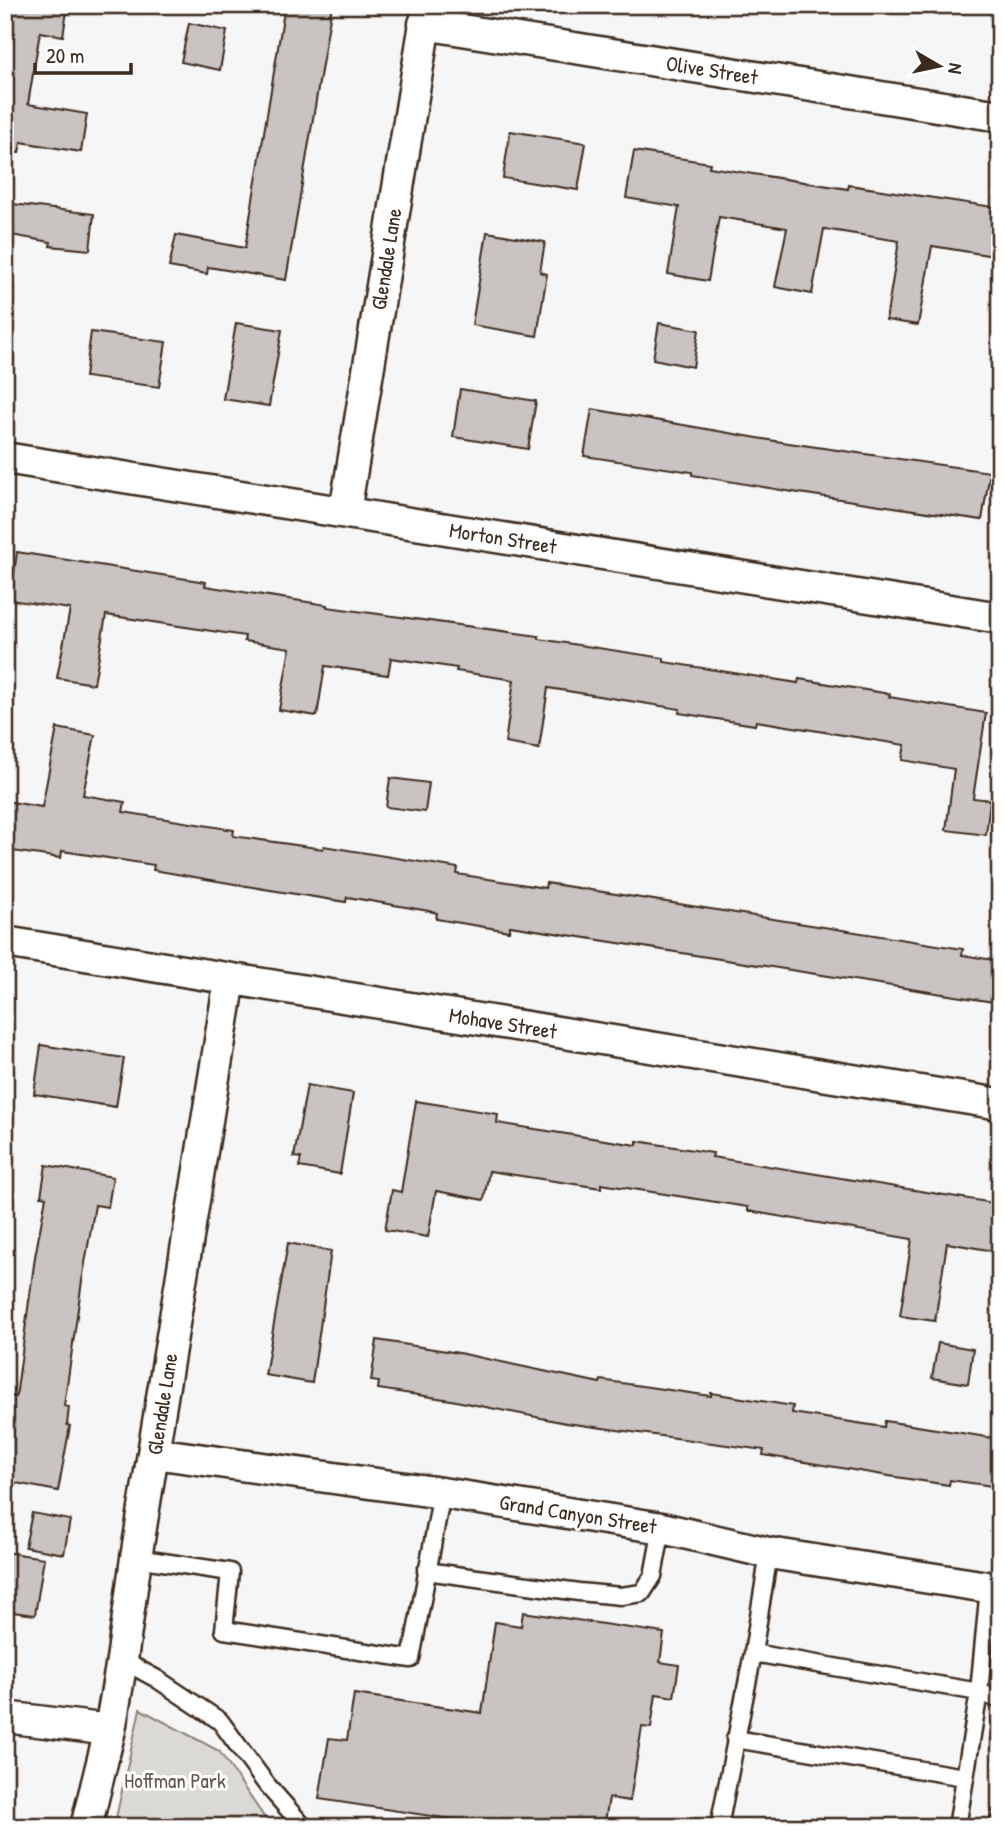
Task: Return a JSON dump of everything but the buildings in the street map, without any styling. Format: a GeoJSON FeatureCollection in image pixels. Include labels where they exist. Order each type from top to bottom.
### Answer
{"type":"FeatureCollection","features":[{"type":"Feature","properties":{"kind":"street","name":"Olive Street"},"geometry":{"type":"LineString","coordinates":[[426,15],[1000,116]]}},
{"type":"Feature","properties":{"kind":"street","name":"Glendale Lane"},"geometry":{"type":"LineString","coordinates":[[345,512],[426,15]]}},
{"type":"Feature","properties":{"kind":"street","name":"Morton Street"},"geometry":{"type":"LineString","coordinates":[[5,458],[1000,618]]}},
{"type":"Feature","properties":{"kind":"street","name":"Mohave Street"},"geometry":{"type":"LineString","coordinates":[[5,942],[1000,1104]]}},
{"type":"Feature","properties":{"kind":"street","name":"Glendale Lane"},"geometry":{"type":"LineString","coordinates":[[86,1827],[110,1730],[122,1660],[136,1558],[230,979]]}},
{"type":"Feature","properties":{"kind":"street","name":"Grand Canyon Street"},"geometry":{"type":"LineString","coordinates":[[154,1453],[442,1493],[662,1528],[769,1553],[994,1588]]}},
{"type":"Feature","properties":{"kind":"street"},"geometry":{"type":"LineString","coordinates":[[5,1717],[110,1730]]}},
{"type":"Feature","properties":{"kind":"lane"},"geometry":{"type":"LineString","coordinates":[[136,1558],[230,1572],[224,1630],[411,1659],[442,1493]]}},
{"type":"Feature","properties":{"kind":"lane"},"geometry":{"type":"LineString","coordinates":[[426,1571],[621,1596],[642,1592],[653,1576],[662,1528]]}},
{"type":"Feature","properties":{"kind":"lane"},"geometry":{"type":"LineString","coordinates":[[721,1826],[769,1553]]}},
{"type":"Feature","properties":{"kind":"lane"},"geometry":{"type":"LineString","coordinates":[[957,1827],[994,1588]]}},
{"type":"Feature","properties":{"kind":"lane"},"geometry":{"type":"LineString","coordinates":[[752,1653],[979,1692],[1000,1700]]}},
{"type":"Feature","properties":{"kind":"lane"},"geometry":{"type":"LineString","coordinates":[[122,1660],[158,1679],[219,1721],[267,1785],[304,1827]]}},
{"type":"Feature","properties":{"kind":"lane"},"geometry":{"type":"LineString","coordinates":[[735,1738],[964,1777]]}},
{"type":"Feature","properties":{"kind":"lane"},"geometry":{"type":"LineString","coordinates":[[998,1827],[1000,1816]]}},
{"type":"Feature","properties":{"kind":"green space","name":"Hoffman Park"},"geometry":{"type":"Polygon","coordinates":[[[140,1709],[219,1751],[271,1827],[114,1827],[140,1709]]]}}]}
